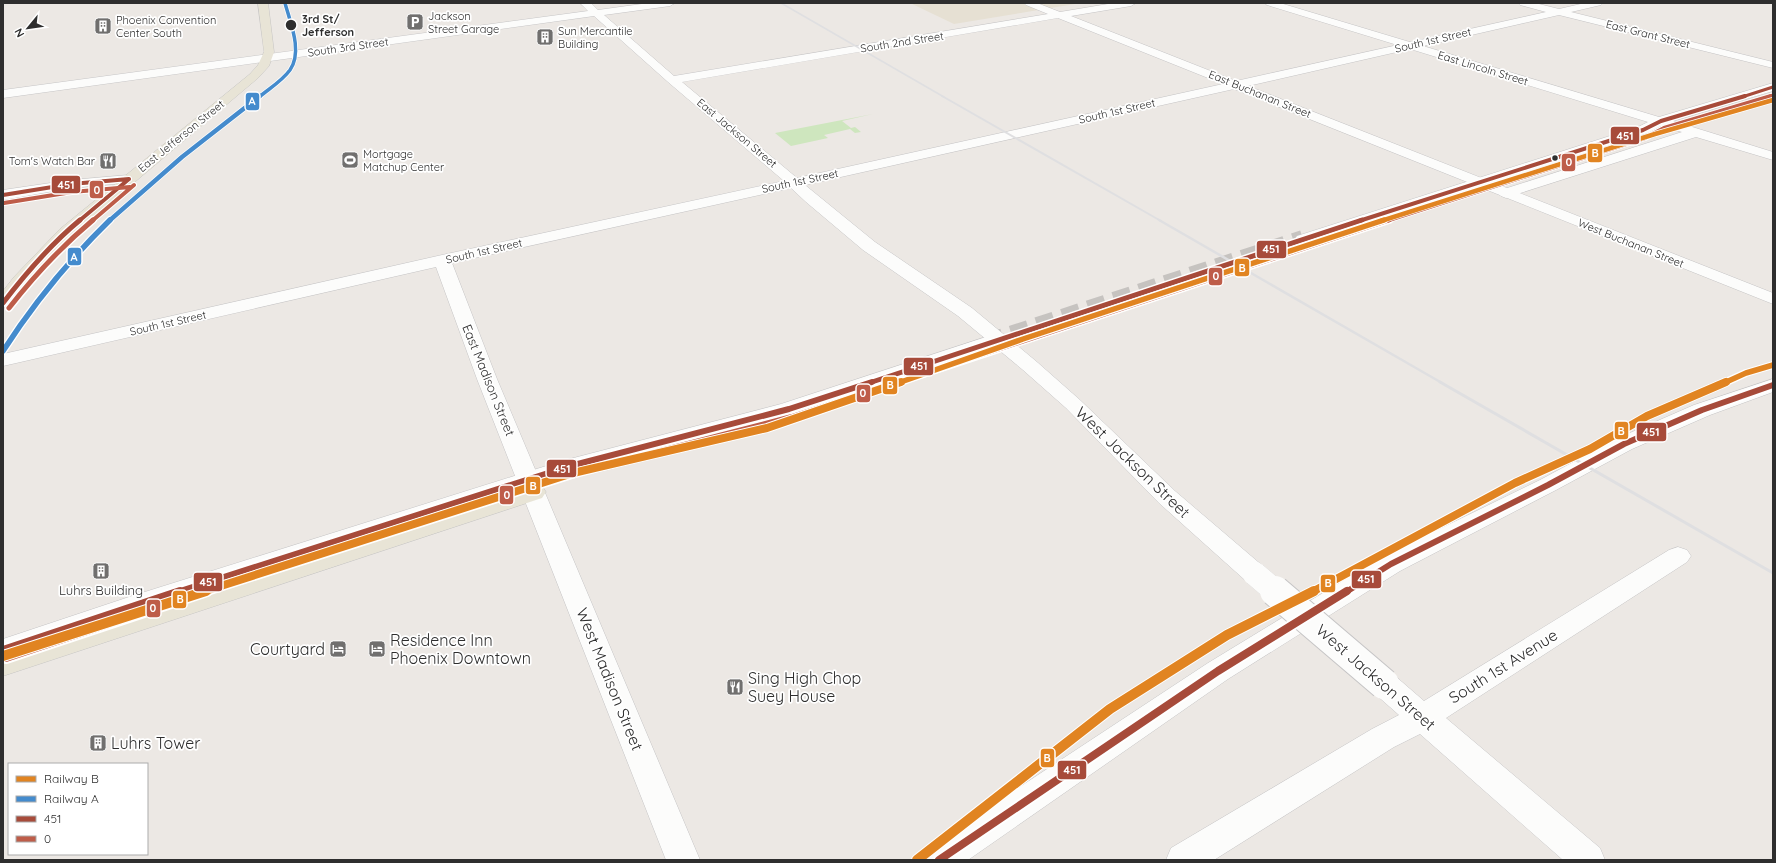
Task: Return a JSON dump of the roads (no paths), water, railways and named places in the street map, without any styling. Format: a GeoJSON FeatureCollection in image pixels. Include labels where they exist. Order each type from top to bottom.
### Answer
{"type":"FeatureCollection","features":[{"type":"Feature","properties":{"kind":"main road"},"geometry":{"type":"LineString","coordinates":[[263,3],[269,52],[267,58]]}},
{"type":"Feature","properties":{"kind":"main road","name":"East Jefferson Street"},"geometry":{"type":"LineString","coordinates":[[3,303],[20,281],[66,232],[129,178],[190,131],[254,76],[263,66],[267,58]]}},
{"type":"Feature","properties":{"kind":"main road"},"geometry":{"type":"LineString","coordinates":[[3,664],[219,585],[534,490]]}},
{"type":"Feature","properties":{"kind":"street","name":"East Jackson Street"},"geometry":{"type":"LineString","coordinates":[[585,3],[672,80],[869,246],[966,312],[996,345]]}},
{"type":"Feature","properties":{"kind":"street","name":"South 3rd Street"},"geometry":{"type":"LineString","coordinates":[[3,94],[670,3]]}},
{"type":"Feature","properties":{"kind":"street","name":"East Buchanan Street"},"geometry":{"type":"LineString","coordinates":[[1029,3],[1484,184]]}},
{"type":"Feature","properties":{"kind":"street","name":"South 2nd Street"},"geometry":{"type":"LineString","coordinates":[[672,80],[1131,3]]}},
{"type":"Feature","properties":{"kind":"street","name":"East Lincoln Street"},"geometry":{"type":"LineString","coordinates":[[1270,3],[1773,156]]}},
{"type":"Feature","properties":{"kind":"street","name":"East Grant Street"},"geometry":{"type":"LineString","coordinates":[[1523,3],[1773,65]]}},
{"type":"Feature","properties":{"kind":"street","name":"South 1st Street"},"geometry":{"type":"LineString","coordinates":[[3,360],[442,260],[1235,85],[1598,3]]}},
{"type":"Feature","properties":{"kind":"street"},"geometry":{"type":"LineString","coordinates":[[1302,239],[1484,184],[1643,130],[1661,121],[1773,87]]}},
{"type":"Feature","properties":{"kind":"street"},"geometry":{"type":"LineString","coordinates":[[1506,193],[1697,132]]}},
{"type":"Feature","properties":{"kind":"street"},"geometry":{"type":"LineString","coordinates":[[3,195],[71,184],[129,178]]}},
{"type":"Feature","properties":{"kind":"street","name":"West Buchanan Street"},"geometry":{"type":"LineString","coordinates":[[1484,184],[1773,299]]}},
{"type":"Feature","properties":{"kind":"street","name":"East Madison Street"},"geometry":{"type":"LineString","coordinates":[[442,260],[487,379],[534,490]]}},
{"type":"Feature","properties":{"kind":"street"},"geometry":{"type":"LineString","coordinates":[[534,490],[570,466],[789,409],[996,345]]}},
{"type":"Feature","properties":{"kind":"street","name":"West Jackson Street"},"geometry":{"type":"LineString","coordinates":[[996,345],[1073,404],[1167,497],[1588,860]]}},
{"type":"Feature","properties":{"kind":"street"},"geometry":{"type":"LineString","coordinates":[[939,860],[1218,671],[1391,564],[1624,444],[1702,410],[1773,385]]}},
{"type":"Feature","properties":{"kind":"street","name":"West Madison Street"},"geometry":{"type":"LineString","coordinates":[[534,490],[683,860]]}},
{"type":"Feature","properties":{"kind":"street","name":"South 1st Avenue"},"geometry":{"type":"LineString","coordinates":[[1183,860],[1383,738],[1423,717],[1678,556]]}},
{"type":"Feature","properties":{"kind":"street"},"geometry":{"type":"LineString","coordinates":[[3,650],[219,585]]}},
{"type":"Feature","properties":{"kind":"tunnel"},"geometry":{"type":"LineString","coordinates":[[986,343],[1303,239]]}},
{"type":"Feature","properties":{"kind":"railway"},"geometry":{"type":"LineString","coordinates":[[781,3],[944,97]]}},
{"type":"Feature","properties":{"kind":"railway"},"geometry":{"type":"LineString","coordinates":[[942,96],[1161,221]]}},
{"type":"Feature","properties":{"kind":"railway"},"geometry":{"type":"LineString","coordinates":[[1159,220],[1442,383]]}},
{"type":"Feature","properties":{"kind":"railway"},"geometry":{"type":"LineString","coordinates":[[1440,382],[1773,573]]}},
{"type":"Feature","properties":{"kind":"rail line","name":"A"},"geometry":{"type":"LineString","coordinates":[[3,351],[46,290],[95,235],[160,176],[288,73],[292,67],[295,57],[295,42],[285,3]]}},
{"type":"Feature","properties":{"kind":"rail line","name":"B"},"geometry":{"type":"LineString","coordinates":[[3,656],[573,473],[767,428],[1023,339],[1239,269],[1312,243],[1655,134],[1773,100]]}},
{"type":"Feature","properties":{"kind":"rail line","name":"B"},"geometry":{"type":"LineString","coordinates":[[917,860],[1110,709],[1227,635],[1337,579],[1515,483],[1590,449],[1647,416],[1746,373],[1773,365]]}},
{"type":"Feature","properties":{"kind":"place","name":"Jackson Street Garage"},"geometry":{"type":"Point","coordinates":[415,22]}},
{"type":"Feature","properties":{"kind":"place","name":"3rd St/ Jefferson"},"geometry":{"type":"Point","coordinates":[291,25]}},
{"type":"Feature","properties":{"kind":"place","name":"Phoenix Convention Center South"},"geometry":{"type":"Point","coordinates":[103,26]}},
{"type":"Feature","properties":{"kind":"place","name":"Sun Mercantile Building"},"geometry":{"type":"Point","coordinates":[545,37]}},
{"type":"Feature","properties":{"kind":"place","name":"Mortgage Matchup Center"},"geometry":{"type":"Point","coordinates":[350,160]}},
{"type":"Feature","properties":{"kind":"place","name":"Tom's Watch Bar"},"geometry":{"type":"Point","coordinates":[108,161]}},
{"type":"Feature","properties":{"kind":"place","name":"Luhrs Building"},"geometry":{"type":"Point","coordinates":[101,571]}},
{"type":"Feature","properties":{"kind":"place","name":"Courtyard"},"geometry":{"type":"Point","coordinates":[338,649]}},
{"type":"Feature","properties":{"kind":"place","name":"Residence Inn Phoenix Downtown"},"geometry":{"type":"Point","coordinates":[377,649]}},
{"type":"Feature","properties":{"kind":"place","name":"Sing High Chop Suey House"},"geometry":{"type":"Point","coordinates":[735,687]}},
{"type":"Feature","properties":{"kind":"place","name":"Luhrs Tower"},"geometry":{"type":"Point","coordinates":[98,743]}}]}
